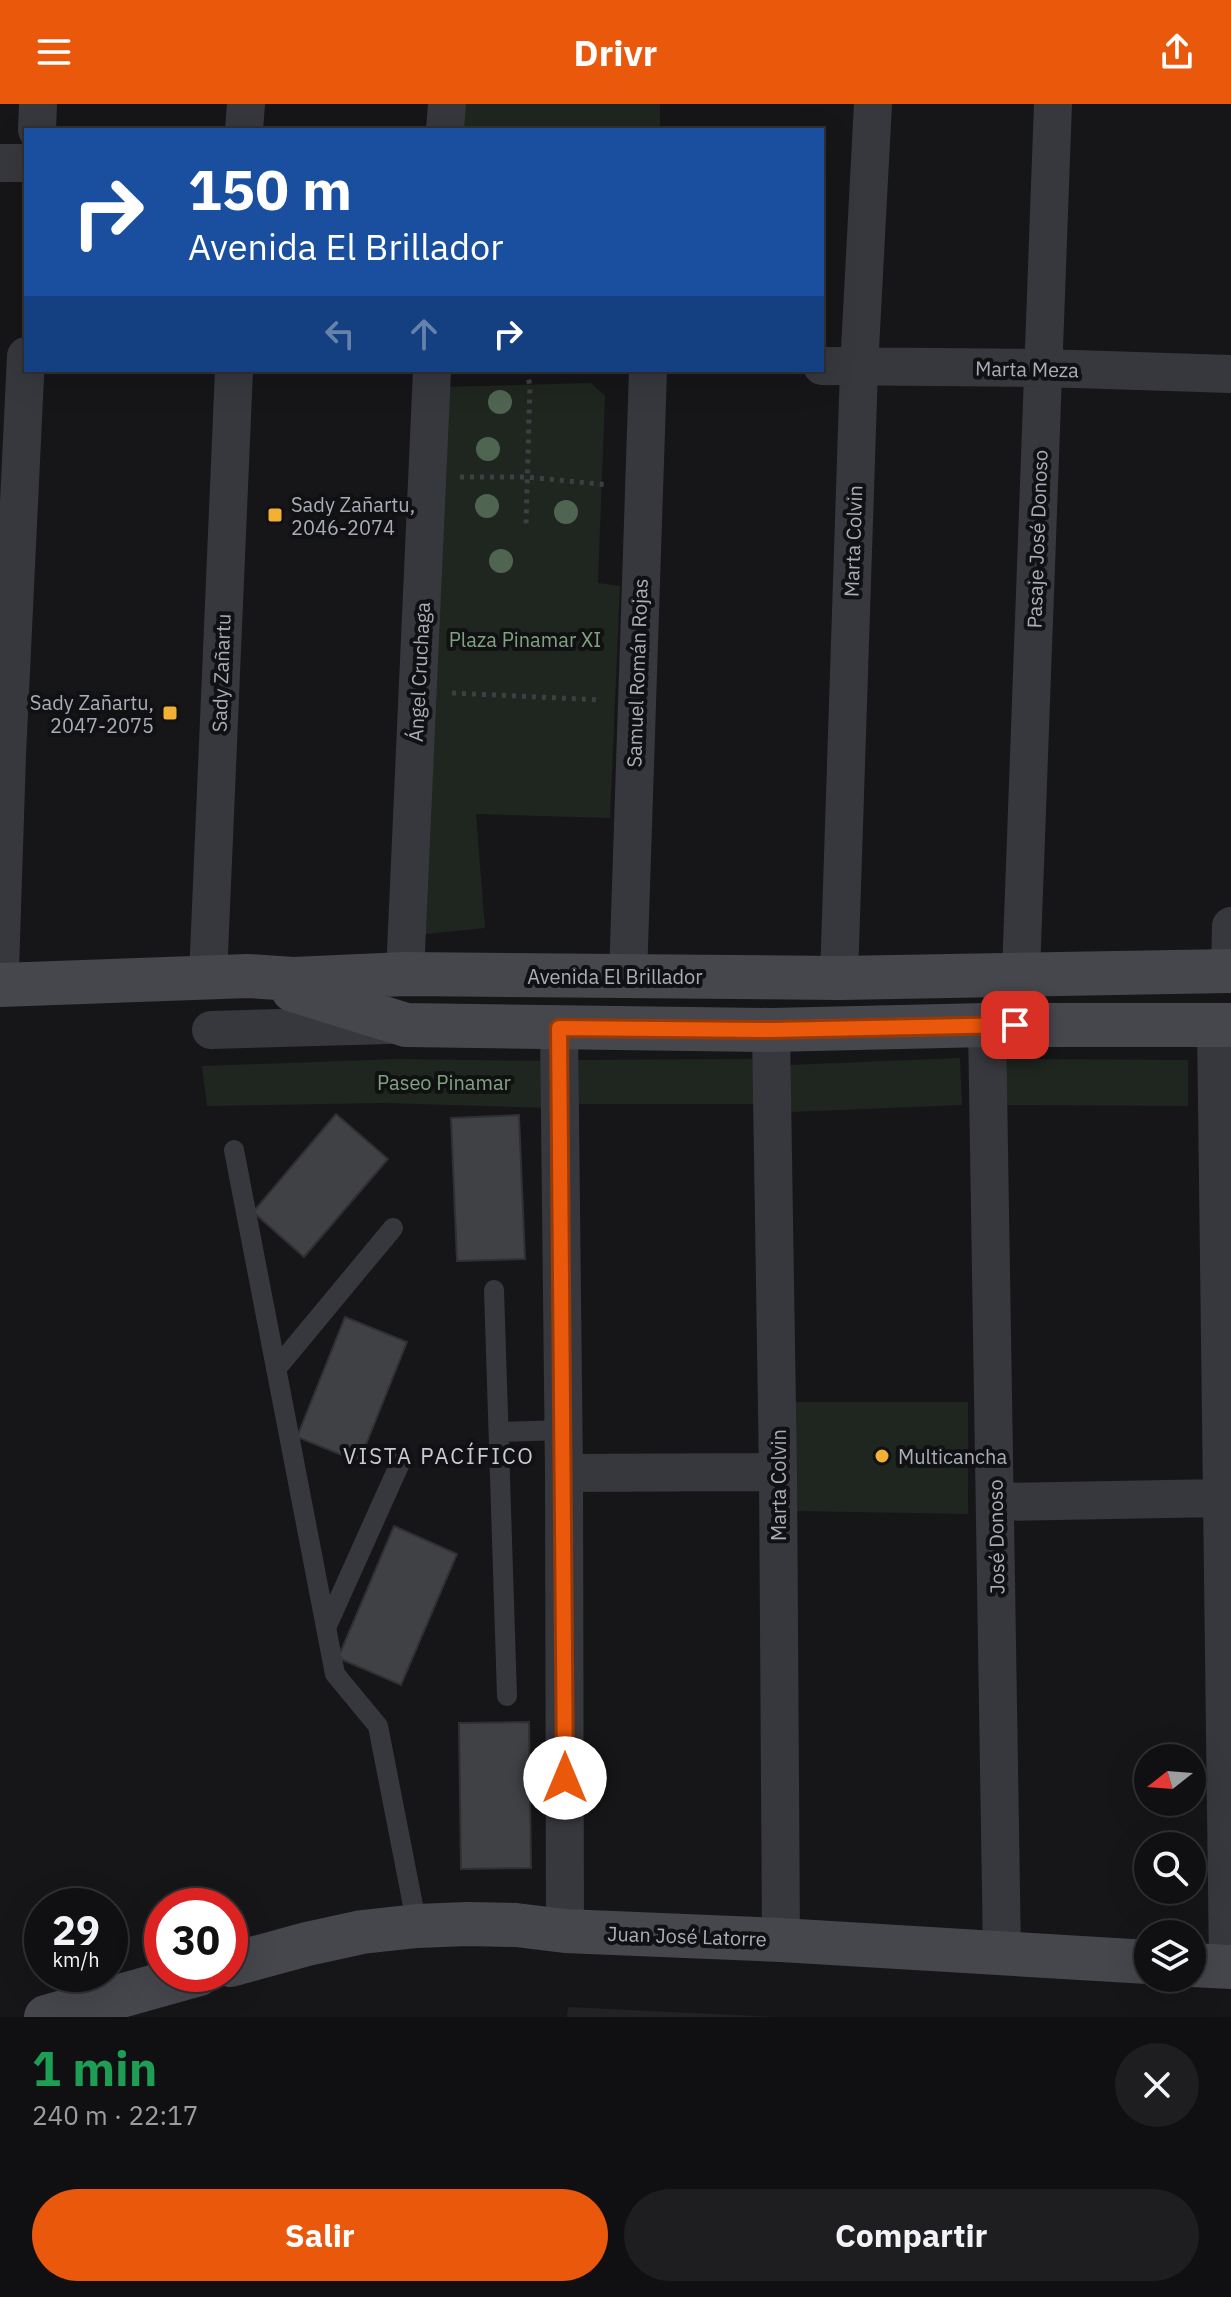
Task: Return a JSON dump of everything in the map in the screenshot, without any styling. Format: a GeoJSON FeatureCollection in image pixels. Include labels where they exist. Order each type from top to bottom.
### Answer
{"type":"FeatureCollection","features":[{"type":"Feature","properties":{"kind":"street"},"geometry":{"type":"LineString","coordinates":[[37,128],[38,104]]}},
{"type":"Feature","properties":{"kind":"street"},"geometry":{"type":"LineString","coordinates":[[244,128],[246,104]]}},
{"type":"Feature","properties":{"kind":"street"},"geometry":{"type":"LineString","coordinates":[[445,128],[447,104]]}},
{"type":"Feature","properties":{"kind":"street","name":"Marta Colvin"},"geometry":{"type":"LineString","coordinates":[[839,978],[840,367],[873,104]]}},
{"type":"Feature","properties":{"kind":"street","name":"Pasaje José Donoso"},"geometry":{"type":"LineString","coordinates":[[1021,973],[1053,104]]}},
{"type":"Feature","properties":{"kind":"street"},"geometry":{"type":"LineString","coordinates":[[0,163],[24,163]]}},
{"type":"Feature","properties":{"kind":"street"},"geometry":{"type":"LineString","coordinates":[[0,367],[24,367]]}},
{"type":"Feature","properties":{"kind":"street","name":"Marta Meza"},"geometry":{"type":"LineString","coordinates":[[840,367],[1043,368],[1231,374]]}},
{"type":"Feature","properties":{"kind":"street"},"geometry":{"type":"LineString","coordinates":[[0,970],[8,572],[26,372]]}},
{"type":"Feature","properties":{"kind":"street","name":"Sady Zañartu"},"geometry":{"type":"LineString","coordinates":[[228,976],[234,372]]}},
{"type":"Feature","properties":{"kind":"street","name":"Ángel Cruchaga"},"geometry":{"type":"LineString","coordinates":[[405,974],[432,372]]}},
{"type":"Feature","properties":{"kind":"street","name":"Samuel Román Rojas"},"geometry":{"type":"LineString","coordinates":[[628,977],[648,372]]}},
{"type":"Feature","properties":{"kind":"street"},"geometry":{"type":"LineString","coordinates":[[1217,1966],[1224,1025],[1231,926]]}},
{"type":"Feature","properties":{"kind":"street","name":"Avenida El Brillador"},"geometry":{"type":"LineString","coordinates":[[0,985],[228,976],[293,979],[405,974],[839,978],[1230,971]]}},
{"type":"Feature","properties":{"kind":"street"},"geometry":{"type":"LineString","coordinates":[[228,976],[406,1025]]}},
{"type":"Feature","properties":{"kind":"street"},"geometry":{"type":"LineString","coordinates":[[211,1030],[406,1025],[771,1030],[987,1025],[1224,1025]]}},
{"type":"Feature","properties":{"kind":"street","name":"José Donoso"},"geometry":{"type":"LineString","coordinates":[[987,1025],[1002,1953]]}},
{"type":"Feature","properties":{"kind":"street"},"geometry":{"type":"LineString","coordinates":[[559,1028],[565,1931]]}},
{"type":"Feature","properties":{"kind":"street","name":"Marta Colvin"},"geometry":{"type":"LineString","coordinates":[[771,1030],[781,1940]]}},
{"type":"Feature","properties":{"kind":"street"},"geometry":{"type":"LineString","coordinates":[[564,1473],[778,1472]]}},
{"type":"Feature","properties":{"kind":"street"},"geometry":{"type":"LineString","coordinates":[[996,1502],[1222,1498]]}},
{"type":"Feature","properties":{"kind":"street","name":"Juan José Latorre"},"geometry":{"type":"LineString","coordinates":[[248,1960],[362,1932],[417,1926],[516,1925],[565,1931],[781,1940],[1134,1961]]}},
{"type":"Feature","properties":{"kind":"street"},"geometry":{"type":"LineString","coordinates":[[46,2017],[144,1989]]}},
{"type":"Feature","properties":{"kind":"lane"},"geometry":{"type":"LineString","coordinates":[[234,1150],[335,1674],[378,1726],[417,1926]]}},
{"type":"Feature","properties":{"kind":"lane"},"geometry":{"type":"LineString","coordinates":[[276,1369],[393,1228]]}},
{"type":"Feature","properties":{"kind":"lane"},"geometry":{"type":"LineString","coordinates":[[494,1290],[507,1696]]}},
{"type":"Feature","properties":{"kind":"lane"},"geometry":{"type":"LineString","coordinates":[[499,1432],[563,1430]]}},
{"type":"Feature","properties":{"kind":"lane"},"geometry":{"type":"LineString","coordinates":[[326,1629],[401,1461]]}},
{"type":"Feature","properties":{"kind":"path"},"geometry":{"type":"LineString","coordinates":[[526,525],[530,385],[527,372]]}},
{"type":"Feature","properties":{"kind":"path"},"geometry":{"type":"LineString","coordinates":[[428,475],[527,477],[642,487]]}},
{"type":"Feature","properties":{"kind":"path"},"geometry":{"type":"LineString","coordinates":[[419,690],[637,701]]}},
{"type":"Feature","properties":{"kind":"shaded area"},"geometry":{"type":"Polygon","coordinates":[[[568,2007],[775,2017],[567,2017],[568,2007]]]}},
{"type":"Feature","properties":{"kind":"green space"},"geometry":{"type":"Polygon","coordinates":[[[463,104],[660,104],[660,128],[461,128],[463,104]]]}},
{"type":"Feature","properties":{"kind":"green space","name":"Plaza Pinamar XI"},"geometry":{"type":"Polygon","coordinates":[[[591,383],[605,396],[598,583],[620,586],[610,818],[476,814],[485,928],[425,934],[444,387],[591,383]]]}},
{"type":"Feature","properties":{"kind":"green space"},"geometry":{"type":"Polygon","coordinates":[[[960,1058],[962,1105],[791,1112],[789,1065],[960,1058]]]}},
{"type":"Feature","properties":{"kind":"green space","name":"Paseo Pinamar"},"geometry":{"type":"Polygon","coordinates":[[[397,1059],[547,1061],[548,1108],[384,1103],[207,1106],[202,1066],[397,1059]]]}},
{"type":"Feature","properties":{"kind":"green space"},"geometry":{"type":"Polygon","coordinates":[[[755,1059],[755,1104],[572,1104],[571,1060],[755,1059]]]}},
{"type":"Feature","properties":{"kind":"green space"},"geometry":{"type":"Polygon","coordinates":[[[995,1059],[1188,1060],[1188,1106],[995,1105],[995,1059]]]}},
{"type":"Feature","properties":{"kind":"green space","name":"Multicancha"},"geometry":{"type":"Polygon","coordinates":[[[796,1402],[968,1402],[968,1514],[796,1511],[796,1402]]]}},
{"type":"Feature","properties":{"kind":"building"},"geometry":{"type":"Polygon","coordinates":[[[336,1114],[388,1159],[304,1257],[253,1212],[336,1114]]]}},
{"type":"Feature","properties":{"kind":"building"},"geometry":{"type":"Polygon","coordinates":[[[519,1115],[525,1259],[457,1261],[451,1118],[519,1115]]]}},
{"type":"Feature","properties":{"kind":"building"},"geometry":{"type":"Polygon","coordinates":[[[345,1317],[407,1342],[359,1462],[297,1437],[345,1317]]]}},
{"type":"Feature","properties":{"kind":"building"},"geometry":{"type":"Polygon","coordinates":[[[394,1526],[457,1554],[401,1685],[338,1658],[394,1526]]]}},
{"type":"Feature","properties":{"kind":"building"},"geometry":{"type":"Polygon","coordinates":[[[529,1722],[531,1868],[461,1869],[459,1723],[529,1722]]]}},
{"type":"Feature","properties":{"kind":"place","name":"Sady Zañartu, 2046-2074"},"geometry":{"type":"Point","coordinates":[275,515]}},
{"type":"Feature","properties":{"kind":"place","name":"Sady Zañartu, 2047-2075"},"geometry":{"type":"Point","coordinates":[170,713]}},
{"type":"Feature","properties":{"kind":"place","name":"Multicancha"},"geometry":{"type":"Point","coordinates":[882,1456]}},
{"type":"Feature","properties":{"kind":"district","name":"VISTA PACÍFICO"},"geometry":{"type":"Point","coordinates":[439,1455]}},
{"type":"Feature","properties":{"kind":"route"},"geometry":{"type":"LineString","coordinates":[[565,1778],[559,1028],[771,1030],[1015,1025]]}}]}
